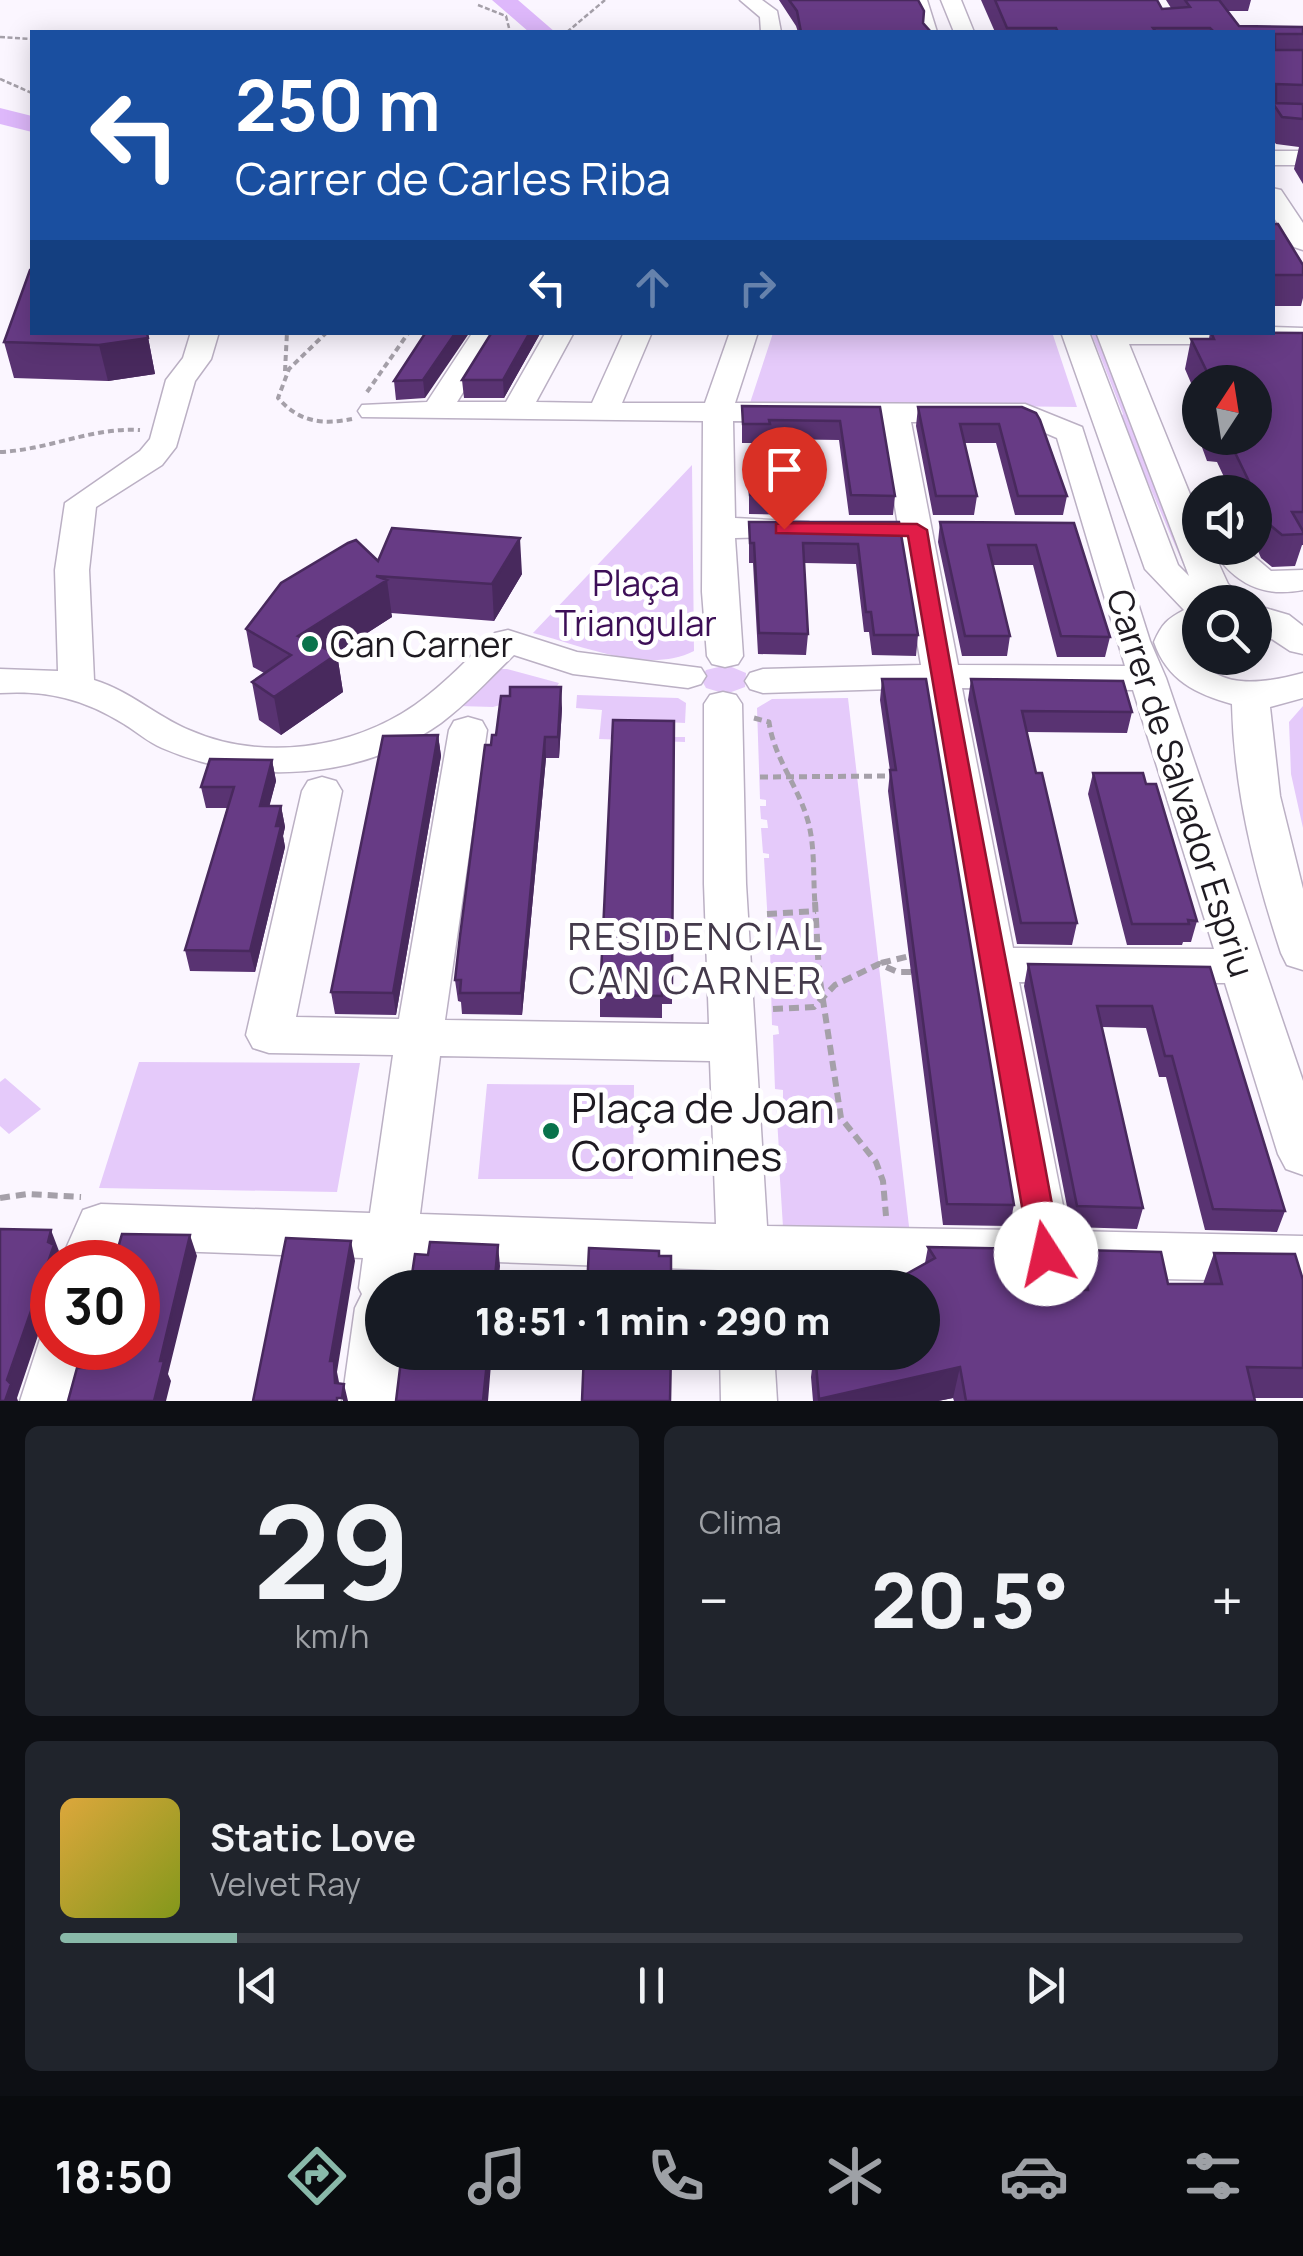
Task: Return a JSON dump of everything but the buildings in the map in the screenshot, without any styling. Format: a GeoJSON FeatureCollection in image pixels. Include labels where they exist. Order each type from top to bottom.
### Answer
{"type":"FeatureCollection","features":[{"type":"Feature","properties":{"kind":"street"},"geometry":{"type":"LineString","coordinates":[[750,0],[770,15],[771,30]]}},
{"type":"Feature","properties":{"kind":"street"},"geometry":{"type":"LineString","coordinates":[[898,0],[917,0],[927,30]]}},
{"type":"Feature","properties":{"kind":"street"},"geometry":{"type":"LineString","coordinates":[[951,0],[963,30]]}},
{"type":"Feature","properties":{"kind":"street"},"geometry":{"type":"LineString","coordinates":[[1275,158],[1303,158]]}},
{"type":"Feature","properties":{"kind":"street"},"geometry":{"type":"LineString","coordinates":[[1275,195],[1303,195]]}},
{"type":"Feature","properties":{"kind":"street"},"geometry":{"type":"LineString","coordinates":[[1275,200],[1303,242]]}},
{"type":"Feature","properties":{"kind":"street"},"geometry":{"type":"LineString","coordinates":[[76,685],[73,582],[75,523],[81,503],[151,458],[167,436],[180,380],[197,359],[204,335]]}},
{"type":"Feature","properties":{"kind":"street"},"geometry":{"type":"LineString","coordinates":[[438,410],[485,335]]}},
{"type":"Feature","properties":{"kind":"street"},"geometry":{"type":"LineString","coordinates":[[518,410],[558,335]]}},
{"type":"Feature","properties":{"kind":"street"},"geometry":{"type":"LineString","coordinates":[[604,410],[637,335]]}},
{"type":"Feature","properties":{"kind":"street"},"geometry":{"type":"LineString","coordinates":[[725,656],[719,592],[718,410],[743,335]]}},
{"type":"Feature","properties":{"kind":"street"},"geometry":{"type":"LineString","coordinates":[[1076,335],[1162,569],[1182,588]]}},
{"type":"Feature","properties":{"kind":"street"},"geometry":{"type":"LineString","coordinates":[[1111,335],[1182,509]]}},
{"type":"Feature","properties":{"kind":"street"},"geometry":{"type":"LineString","coordinates":[[1207,335],[1303,336]]}},
{"type":"Feature","properties":{"kind":"street"},"geometry":{"type":"LineString","coordinates":[[363,408],[894,412],[1046,1254]]}},
{"type":"Feature","properties":{"kind":"street","name":"Carrer de Salvador Espriu"},"geometry":{"type":"LineString","coordinates":[[894,412],[1025,413],[1071,432],[1083,530],[1148,678],[1303,1154]]}},
{"type":"Feature","properties":{"kind":"street"},"geometry":{"type":"LineString","coordinates":[[720,528],[822,529]]}},
{"type":"Feature","properties":{"kind":"street"},"geometry":{"type":"LineString","coordinates":[[880,530],[954,530]]}},
{"type":"Feature","properties":{"kind":"street"},"geometry":{"type":"LineString","coordinates":[[1238,565],[1254,578],[1272,582],[1303,580]]}},
{"type":"Feature","properties":{"kind":"street"},"geometry":{"type":"LineString","coordinates":[[1272,612],[1303,611]]}},
{"type":"Feature","properties":{"kind":"street"},"geometry":{"type":"LineString","coordinates":[[1272,623],[1303,643]]}},
{"type":"Feature","properties":{"kind":"street"},"geometry":{"type":"LineString","coordinates":[[1182,625],[1172,639],[1173,652],[1182,667]]}},
{"type":"Feature","properties":{"kind":"street"},"geometry":{"type":"LineString","coordinates":[[0,681],[76,685],[96,691],[176,739],[202,749],[242,757],[286,759],[339,753],[396,734],[453,693],[508,640],[573,663],[688,676],[705,660],[725,656],[756,666],[746,698],[725,884],[745,1268]]}},
{"type":"Feature","properties":{"kind":"street"},"geometry":{"type":"LineString","coordinates":[[1195,675],[1217,689],[1251,697],[1286,694],[1303,685]]}},
{"type":"Feature","properties":{"kind":"street"},"geometry":{"type":"LineString","coordinates":[[688,676],[692,691],[746,698],[940,676],[1148,678]]}},
{"type":"Feature","properties":{"kind":"street"},"geometry":{"type":"LineString","coordinates":[[1251,697],[1251,742],[1262,821],[1273,868],[1303,952]]}},
{"type":"Feature","properties":{"kind":"street"},"geometry":{"type":"LineString","coordinates":[[387,1270],[468,730]]}},
{"type":"Feature","properties":{"kind":"street"},"geometry":{"type":"LineString","coordinates":[[322,791],[269,1035],[733,1043]]}},
{"type":"Feature","properties":{"kind":"street"},"geometry":{"type":"LineString","coordinates":[[996,965],[1240,966]]}},
{"type":"Feature","properties":{"kind":"street"},"geometry":{"type":"LineString","coordinates":[[95,1240],[101,1226],[392,1235],[745,1268],[1046,1254],[1303,1258]]}},
{"type":"Feature","properties":{"kind":"street"},"geometry":{"type":"LineString","coordinates":[[48,1401],[56,1370]]}},
{"type":"Feature","properties":{"kind":"street"},"geometry":{"type":"LineString","coordinates":[[370,1401],[374,1370]]}},
{"type":"Feature","properties":{"kind":"street"},"geometry":{"type":"LineString","coordinates":[[748,1370],[749,1401]]}},
{"type":"Feature","properties":{"kind":"path"},"geometry":{"type":"LineString","coordinates":[[569,30],[605,0]]}},
{"type":"Feature","properties":{"kind":"path"},"geometry":{"type":"LineString","coordinates":[[478,5],[506,16],[510,30]]}},
{"type":"Feature","properties":{"kind":"path"},"geometry":{"type":"LineString","coordinates":[[0,36],[30,39]]}},
{"type":"Feature","properties":{"kind":"path"},"geometry":{"type":"LineString","coordinates":[[0,79],[30,92]]}},
{"type":"Feature","properties":{"kind":"path"},"geometry":{"type":"LineString","coordinates":[[287,335],[285,374],[278,398],[290,414],[312,422],[334,423],[357,418],[406,335]]}},
{"type":"Feature","properties":{"kind":"path"},"geometry":{"type":"LineString","coordinates":[[285,374],[324,335]]}},
{"type":"Feature","properties":{"kind":"path"},"geometry":{"type":"LineString","coordinates":[[0,452],[32,451],[124,426],[167,436]]}},
{"type":"Feature","properties":{"kind":"path"},"geometry":{"type":"LineString","coordinates":[[746,698],[753,718],[769,722],[772,743],[810,827],[823,1000],[841,1118],[876,1162],[883,1180],[888,1234]]}},
{"type":"Feature","properties":{"kind":"path"},"geometry":{"type":"LineString","coordinates":[[760,777],[898,773],[905,779]]}},
{"type":"Feature","properties":{"kind":"path"},"geometry":{"type":"LineString","coordinates":[[767,914],[816,911]]}},
{"type":"Feature","properties":{"kind":"path"},"geometry":{"type":"LineString","coordinates":[[772,1009],[814,1007],[835,986],[879,964],[904,955],[922,955]]}},
{"type":"Feature","properties":{"kind":"path"},"geometry":{"type":"LineString","coordinates":[[879,964],[898,972],[931,972]]}},
{"type":"Feature","properties":{"kind":"path"},"geometry":{"type":"LineString","coordinates":[[778,1120],[806,1123],[841,1118]]}},
{"type":"Feature","properties":{"kind":"green space"},"geometry":{"type":"Polygon","coordinates":[[[772,335],[1053,335],[1077,407],[750,403],[772,335]]]}},
{"type":"Feature","properties":{"kind":"green space"},"geometry":{"type":"Polygon","coordinates":[[[1092,335],[1100,335],[1182,548],[1182,561],[1120,418],[1123,414],[1092,335]]]}},
{"type":"Feature","properties":{"kind":"green space","name":"Plaça Triangular"},"geometry":{"type":"Polygon","coordinates":[[[692,465],[694,651],[676,658],[635,659],[533,633],[692,465]]]}},
{"type":"Feature","properties":{"kind":"green space"},"geometry":{"type":"Polygon","coordinates":[[[727,665],[746,673],[745,687],[726,694],[706,688],[701,679],[706,670],[727,665]]]}},
{"type":"Feature","properties":{"kind":"green space"},"geometry":{"type":"Polygon","coordinates":[[[499,669],[559,683],[554,691],[493,707],[459,706],[499,669]]]}},
{"type":"Feature","properties":{"kind":"green space"},"geometry":{"type":"Polygon","coordinates":[[[577,695],[678,698],[686,703],[685,723],[666,722],[666,737],[685,737],[685,742],[599,739],[602,710],[576,708],[577,695]]]}},
{"type":"Feature","properties":{"kind":"green space"},"geometry":{"type":"Polygon","coordinates":[[[848,698],[910,1235],[783,1227],[779,1164],[787,1163],[786,1151],[779,1151],[776,1102],[783,1101],[783,1090],[775,1089],[773,1035],[779,1034],[778,1026],[772,1025],[770,948],[774,948],[774,942],[769,941],[764,858],[769,858],[769,854],[763,853],[761,828],[768,828],[767,820],[761,819],[760,806],[766,806],[766,800],[760,799],[757,708],[772,699],[848,698]]]}},
{"type":"Feature","properties":{"kind":"green space"},"geometry":{"type":"Polygon","coordinates":[[[1303,706],[1303,828],[1291,774],[1289,722],[1303,706]]]}},
{"type":"Feature","properties":{"kind":"green space"},"geometry":{"type":"Polygon","coordinates":[[[139,1062],[360,1063],[337,1192],[99,1188],[139,1062]]]}},
{"type":"Feature","properties":{"kind":"green space"},"geometry":{"type":"Polygon","coordinates":[[[5,1078],[41,1109],[9,1134],[0,1126],[0,1082],[5,1078]]]}},
{"type":"Feature","properties":{"kind":"green space"},"geometry":{"type":"Polygon","coordinates":[[[487,1084],[634,1085],[633,1179],[478,1179],[487,1084]]]}},
{"type":"Feature","properties":{"kind":"waterway"},"geometry":{"type":"LineString","coordinates":[[504,0],[541,30]]}},
{"type":"Feature","properties":{"kind":"waterway"},"geometry":{"type":"LineString","coordinates":[[0,116],[30,124]]}},
{"type":"Feature","properties":{"kind":"place","name":"Can Carner"},"geometry":{"type":"Point","coordinates":[310,644]}},
{"type":"Feature","properties":{"kind":"place","name":"Plaça de Joan Coromines"},"geometry":{"type":"Point","coordinates":[551,1131]}},
{"type":"Feature","properties":{"kind":"district","name":"RESIDENCIAL CAN CARNER"},"geometry":{"type":"Point","coordinates":[696,957]}},
{"type":"Feature","properties":{"kind":"route"},"geometry":{"type":"LineString","coordinates":[[784,529],[917,530],[1046,1254]]}}]}
